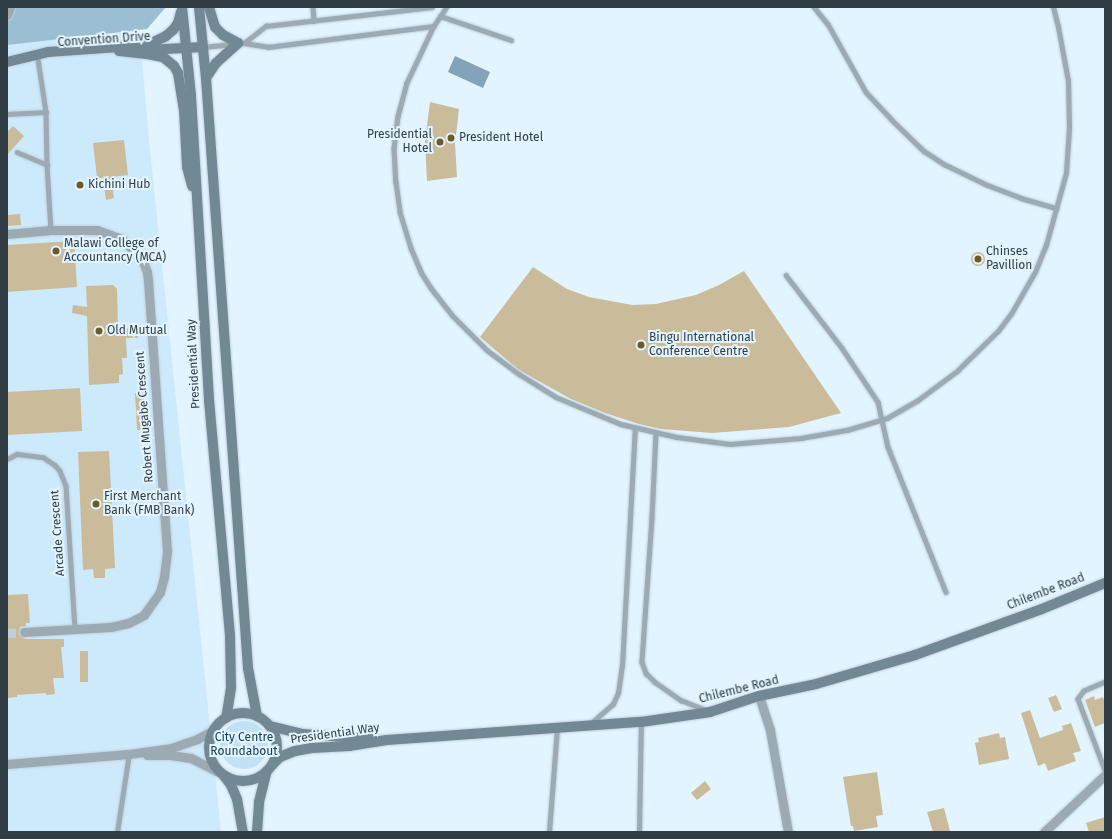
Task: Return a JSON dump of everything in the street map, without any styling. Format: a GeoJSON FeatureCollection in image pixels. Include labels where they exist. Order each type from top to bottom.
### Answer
{"type":"FeatureCollection","features":[{"type":"Feature","properties":{"kind":"main road","name":"Presidential Way"},"geometry":{"type":"LineString","coordinates":[[182,7],[199,219],[209,400],[230,635],[231,688],[226,718]]}},
{"type":"Feature","properties":{"kind":"main road"},"geometry":{"type":"LineString","coordinates":[[7,62],[48,52],[147,44],[166,36],[173,30],[178,23],[182,7]]}},
{"type":"Feature","properties":{"kind":"main road"},"geometry":{"type":"LineString","coordinates":[[199,7],[206,78],[248,668],[257,716]]}},
{"type":"Feature","properties":{"kind":"main road"},"geometry":{"type":"LineString","coordinates":[[206,78],[216,63],[241,43],[223,35],[215,27],[209,7]]}},
{"type":"Feature","properties":{"kind":"main road","name":"Convention Drive"},"geometry":{"type":"LineString","coordinates":[[7,62],[119,51],[203,46]]}},
{"type":"Feature","properties":{"kind":"main road"},"geometry":{"type":"LineString","coordinates":[[119,51],[163,57],[170,61],[178,73],[184,109],[187,167],[199,219]]}},
{"type":"Feature","properties":{"kind":"main road","name":"Chilembe Road"},"geometry":{"type":"LineString","coordinates":[[387,740],[641,722],[710,712],[760,696],[816,684],[915,655],[1105,583]]}},
{"type":"Feature","properties":{"kind":"main road"},"geometry":{"type":"LineString","coordinates":[[243,832],[236,798],[231,785],[214,765],[210,754],[209,745],[214,730],[226,718],[241,713],[257,716],[270,726],[277,741],[276,753],[259,802],[257,832]]}},
{"type":"Feature","properties":{"kind":"main road","name":"Presidential Way"},"geometry":{"type":"LineString","coordinates":[[270,726],[303,734],[387,740]]}},
{"type":"Feature","properties":{"kind":"main road","name":"Presidential Way"},"geometry":{"type":"LineString","coordinates":[[270,768],[280,757],[295,751],[312,748],[349,746],[387,740]]}},
{"type":"Feature","properties":{"kind":"main road"},"geometry":{"type":"LineString","coordinates":[[222,774],[230,778],[246,781],[261,776],[270,768]]}},
{"type":"Feature","properties":{"kind":"street"},"geometry":{"type":"LineString","coordinates":[[7,15],[10,7]]}},
{"type":"Feature","properties":{"kind":"street","name":"Robert Mugabe Crescent"},"geometry":{"type":"LineString","coordinates":[[7,234],[51,230],[96,230],[122,239],[139,255],[147,272],[167,552],[164,577],[160,592],[144,615],[122,625],[24,632]]}},
{"type":"Feature","properties":{"kind":"street"},"geometry":{"type":"LineString","coordinates":[[760,696],[770,730],[788,832]]}},
{"type":"Feature","properties":{"kind":"street"},"geometry":{"type":"LineString","coordinates":[[7,764],[129,754],[185,744],[214,730]]}},
{"type":"Feature","properties":{"kind":"street"},"geometry":{"type":"LineString","coordinates":[[129,754],[181,756],[202,763],[222,774]]}},
{"type":"Feature","properties":{"kind":"street"},"geometry":{"type":"LineString","coordinates":[[1044,832],[1105,775]]}},
{"type":"Feature","properties":{"kind":"lane"},"geometry":{"type":"LineString","coordinates":[[313,7],[314,21]]}},
{"type":"Feature","properties":{"kind":"lane"},"geometry":{"type":"LineString","coordinates":[[241,43],[266,26],[432,7]]}},
{"type":"Feature","properties":{"kind":"lane"},"geometry":{"type":"LineString","coordinates":[[447,7],[434,26],[407,83],[398,116],[394,148],[396,182],[404,229],[421,272],[440,301],[452,315],[488,350],[504,363],[556,397],[598,416],[656,433],[708,442],[752,443],[820,435],[881,420],[898,413],[937,387],[998,331],[1011,314],[1035,272],[1046,245],[1066,173],[1069,102],[1064,55],[1053,7]]}},
{"type":"Feature","properties":{"kind":"lane"},"geometry":{"type":"LineString","coordinates":[[814,7],[828,24],[866,92],[897,126],[924,150],[944,164],[986,184],[1021,198],[1056,208]]}},
{"type":"Feature","properties":{"kind":"lane"},"geometry":{"type":"LineString","coordinates":[[440,16],[512,40]]}},
{"type":"Feature","properties":{"kind":"lane"},"geometry":{"type":"LineString","coordinates":[[203,46],[241,43],[268,47],[434,26]]}},
{"type":"Feature","properties":{"kind":"lane"},"geometry":{"type":"LineString","coordinates":[[38,59],[46,112],[47,165],[51,230]]}},
{"type":"Feature","properties":{"kind":"lane"},"geometry":{"type":"LineString","coordinates":[[7,114],[46,112]]}},
{"type":"Feature","properties":{"kind":"lane"},"geometry":{"type":"LineString","coordinates":[[17,152],[47,165]]}},
{"type":"Feature","properties":{"kind":"lane"},"geometry":{"type":"LineString","coordinates":[[786,275],[872,390],[878,402],[888,447],[896,470],[946,592]]}},
{"type":"Feature","properties":{"kind":"lane"},"geometry":{"type":"LineString","coordinates":[[587,726],[613,704],[618,693],[622,666],[635,428]]}},
{"type":"Feature","properties":{"kind":"lane"},"geometry":{"type":"LineString","coordinates":[[656,433],[642,662],[646,673],[655,682],[681,700],[710,712]]}},
{"type":"Feature","properties":{"kind":"lane","name":"Arcade Crescent"},"geometry":{"type":"LineString","coordinates":[[7,459],[17,454],[42,457],[55,465],[60,471],[66,486],[75,629]]}},
{"type":"Feature","properties":{"kind":"lane"},"geometry":{"type":"LineString","coordinates":[[1105,682],[1084,691],[1078,698],[1105,770]]}},
{"type":"Feature","properties":{"kind":"lane"},"geometry":{"type":"LineString","coordinates":[[639,832],[641,722]]}},
{"type":"Feature","properties":{"kind":"lane"},"geometry":{"type":"LineString","coordinates":[[549,832],[557,728]]}},
{"type":"Feature","properties":{"kind":"lane"},"geometry":{"type":"LineString","coordinates":[[117,832],[129,754]]}},
{"type":"Feature","properties":{"kind":"shaded area"},"geometry":{"type":"Polygon","coordinates":[[[7,7],[135,7],[140,37],[149,140],[221,832],[7,832],[7,7]]]}},
{"type":"Feature","properties":{"kind":"shaded area"},"geometry":{"type":"Polygon","coordinates":[[[7,7],[166,7],[147,29],[7,45],[7,7]]]}},
{"type":"Feature","properties":{"kind":"shaded area"},"geometry":{"type":"Polygon","coordinates":[[[455,56],[490,72],[483,88],[448,72],[455,56]]]}},
{"type":"Feature","properties":{"kind":"green space","name":"City Centre Roundabout"},"geometry":{"type":"Polygon","coordinates":[[[239,721],[249,721],[258,725],[264,731],[267,736],[267,754],[258,765],[249,769],[239,769],[230,765],[224,759],[220,750],[220,740],[224,731],[230,725],[239,721]]]}},
{"type":"Feature","properties":{"kind":"building","name":"Presidential Hotel"},"geometry":{"type":"Polygon","coordinates":[[[430,102],[459,109],[455,143],[457,177],[427,181],[425,141],[430,102]]]}},
{"type":"Feature","properties":{"kind":"building"},"geometry":{"type":"Polygon","coordinates":[[[13,126],[24,136],[7,155],[7,132],[13,126]]]}},
{"type":"Feature","properties":{"kind":"building"},"geometry":{"type":"Polygon","coordinates":[[[124,140],[128,175],[111,177],[114,198],[106,200],[103,178],[97,178],[93,143],[124,140]]]}},
{"type":"Feature","properties":{"kind":"building"},"geometry":{"type":"Polygon","coordinates":[[[20,214],[21,225],[7,226],[7,215],[20,214]]]}},
{"type":"Feature","properties":{"kind":"building"},"geometry":{"type":"Polygon","coordinates":[[[74,241],[77,287],[7,292],[7,245],[74,241]]]}},
{"type":"Feature","properties":{"kind":"building","name":"Chinses Pavillion"},"geometry":{"type":"Polygon","coordinates":[[[978,252],[983,254],[985,259],[983,264],[978,266],[973,264],[971,259],[973,254],[978,252]]]}},
{"type":"Feature","properties":{"kind":"building","name":"Bingu International Conference Centre"},"geometry":{"type":"Polygon","coordinates":[[[533,267],[567,289],[589,297],[632,305],[656,304],[696,295],[719,285],[744,271],[841,413],[789,427],[712,433],[661,429],[639,424],[605,413],[571,399],[519,370],[480,337],[533,267]]]}},
{"type":"Feature","properties":{"kind":"building"},"geometry":{"type":"Polygon","coordinates":[[[113,285],[117,289],[118,329],[138,328],[138,338],[126,338],[127,358],[122,358],[123,374],[119,375],[119,383],[89,385],[87,316],[72,313],[73,305],[87,307],[86,286],[113,285]]]}},
{"type":"Feature","properties":{"kind":"building"},"geometry":{"type":"Polygon","coordinates":[[[80,388],[82,431],[7,435],[7,392],[80,388]]]}},
{"type":"Feature","properties":{"kind":"building"},"geometry":{"type":"Polygon","coordinates":[[[135,393],[143,393],[144,395],[144,430],[137,430],[135,393]]]}},
{"type":"Feature","properties":{"kind":"building"},"geometry":{"type":"Polygon","coordinates":[[[109,451],[115,568],[105,569],[105,578],[94,578],[93,569],[83,570],[78,452],[109,451]]]}},
{"type":"Feature","properties":{"kind":"building"},"geometry":{"type":"Polygon","coordinates":[[[28,594],[30,623],[26,623],[26,626],[20,627],[19,635],[26,639],[64,639],[64,647],[61,647],[64,678],[53,678],[55,694],[46,695],[46,693],[17,695],[17,697],[7,698],[7,595],[28,594]]]}},
{"type":"Feature","properties":{"kind":"building"},"geometry":{"type":"Polygon","coordinates":[[[80,651],[88,651],[88,682],[80,682],[80,651]]]}},
{"type":"Feature","properties":{"kind":"building"},"geometry":{"type":"Polygon","coordinates":[[[1056,695],[1062,709],[1054,712],[1048,698],[1056,695]]]}},
{"type":"Feature","properties":{"kind":"building"},"geometry":{"type":"Polygon","coordinates":[[[1094,696],[1095,700],[1103,697],[1105,704],[1105,723],[1095,727],[1085,700],[1094,696]]]}},
{"type":"Feature","properties":{"kind":"building"},"geometry":{"type":"Polygon","coordinates":[[[1030,710],[1040,738],[1063,730],[1062,726],[1071,723],[1081,751],[1073,753],[1076,761],[1048,771],[1045,763],[1038,766],[1021,713],[1030,710]]]}},
{"type":"Feature","properties":{"kind":"building"},"geometry":{"type":"Polygon","coordinates":[[[999,733],[1000,738],[1005,737],[1009,759],[979,765],[975,743],[979,742],[978,738],[999,733]]]}},
{"type":"Feature","properties":{"kind":"building"},"geometry":{"type":"Polygon","coordinates":[[[877,772],[883,815],[876,816],[878,827],[854,831],[853,826],[851,826],[843,777],[877,772]]]}},
{"type":"Feature","properties":{"kind":"building"},"geometry":{"type":"Polygon","coordinates":[[[705,781],[711,789],[697,800],[691,793],[705,781]]]}},
{"type":"Feature","properties":{"kind":"building"},"geometry":{"type":"Polygon","coordinates":[[[944,808],[950,831],[933,832],[927,812],[944,808]]]}},
{"type":"Feature","properties":{"kind":"building"},"geometry":{"type":"Polygon","coordinates":[[[1105,817],[1105,832],[1089,832],[1086,823],[1105,817]]]}},
{"type":"Feature","properties":{"kind":"tunnel"},"geometry":{"type":"LineString","coordinates":[[7,633],[24,632]]}},
{"type":"Feature","properties":{"kind":"place","name":"President Hotel"},"geometry":{"type":"Point","coordinates":[451,138]}},
{"type":"Feature","properties":{"kind":"place","name":"Presidential Hotel"},"geometry":{"type":"Point","coordinates":[440,142]}},
{"type":"Feature","properties":{"kind":"place","name":"Kichini Hub"},"geometry":{"type":"Point","coordinates":[80,185]}},
{"type":"Feature","properties":{"kind":"place","name":"Malawi College of Accountancy (MCA)"},"geometry":{"type":"Point","coordinates":[56,251]}},
{"type":"Feature","properties":{"kind":"place","name":"Chinses Pavillion"},"geometry":{"type":"Point","coordinates":[978,259]}},
{"type":"Feature","properties":{"kind":"place","name":"Old Mutual"},"geometry":{"type":"Point","coordinates":[99,331]}},
{"type":"Feature","properties":{"kind":"place","name":"Bingu International Conference Centre"},"geometry":{"type":"Point","coordinates":[641,345]}},
{"type":"Feature","properties":{"kind":"place","name":"First Merchant Bank (FMB Bank)"},"geometry":{"type":"Point","coordinates":[96,504]}}]}
